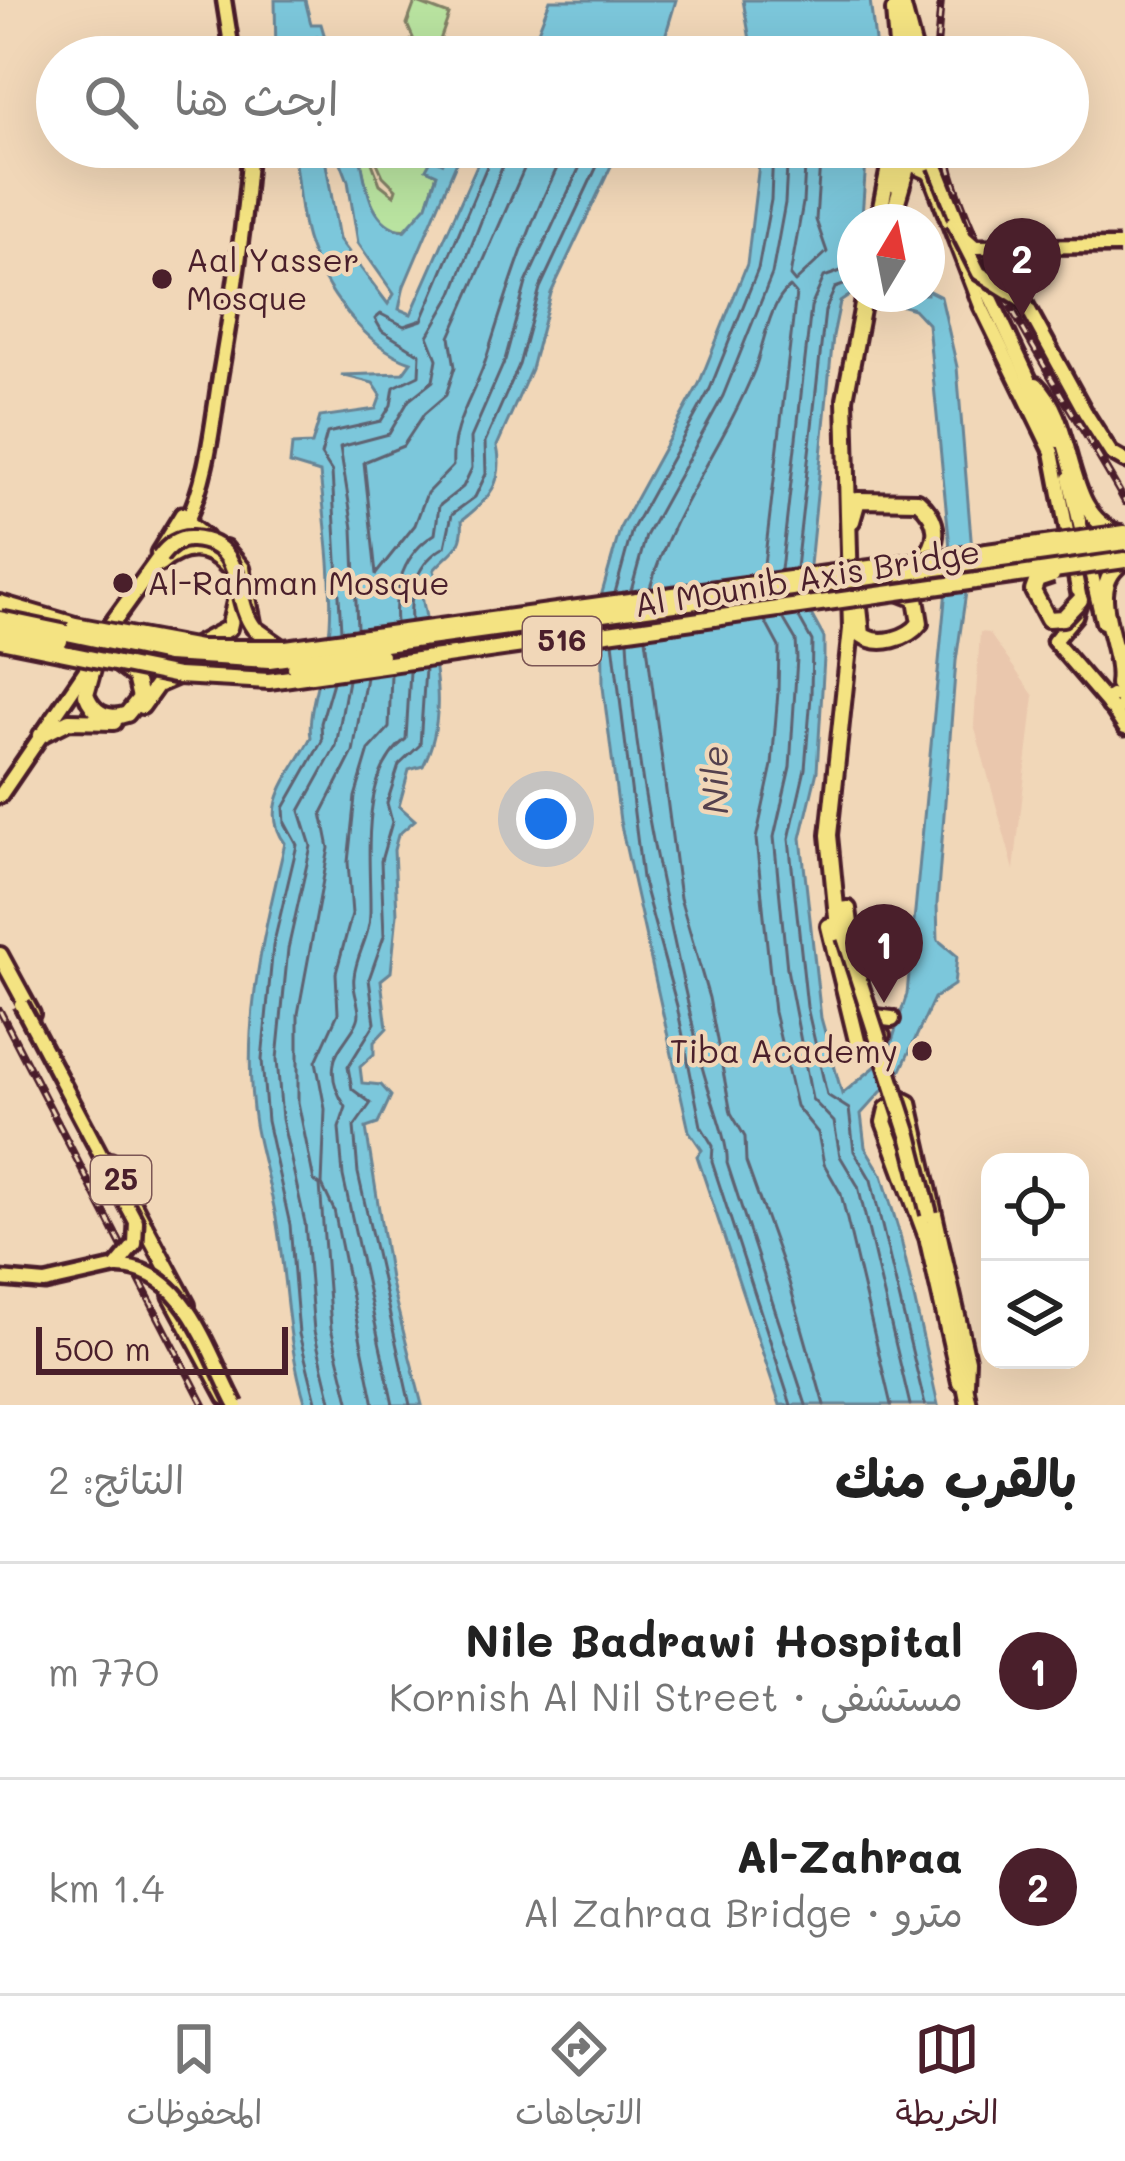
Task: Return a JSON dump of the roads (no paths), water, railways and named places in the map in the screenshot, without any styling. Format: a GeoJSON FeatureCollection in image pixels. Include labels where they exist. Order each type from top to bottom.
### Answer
{"type":"FeatureCollection","features":[{"type":"Feature","properties":{"kind":"highway"},"geometry":{"type":"LineString","coordinates":[[897,0],[904,36]]}},
{"type":"Feature","properties":{"kind":"highway"},"geometry":{"type":"LineString","coordinates":[[897,0],[901,36]]}},
{"type":"Feature","properties":{"kind":"highway"},"geometry":{"type":"LineString","coordinates":[[887,204],[891,168]]}},
{"type":"Feature","properties":{"kind":"highway"},"geometry":{"type":"LineString","coordinates":[[891,204],[903,168]]}},
{"type":"Feature","properties":{"kind":"highway"},"geometry":{"type":"LineString","coordinates":[[797,577],[831,566],[841,555],[837,472],[844,399],[866,312]]}},
{"type":"Feature","properties":{"kind":"highway"},"geometry":{"type":"LineString","coordinates":[[867,312],[849,435],[851,526],[862,634],[882,643],[919,633],[929,596],[950,583]]}},
{"type":"Feature","properties":{"kind":"highway"},"geometry":{"type":"LineString","coordinates":[[1036,385],[1056,418],[1086,510],[1124,547],[1104,590],[1119,663],[1116,700]]}},
{"type":"Feature","properties":{"kind":"highway"},"geometry":{"type":"LineString","coordinates":[[843,909],[854,956],[884,1018],[881,1042],[862,1050],[835,967],[827,915],[851,629],[844,399]]}},
{"type":"Feature","properties":{"kind":"highway"},"geometry":{"type":"LineString","coordinates":[[851,526],[855,502],[892,497],[917,501],[932,517],[935,541],[921,562]]}},
{"type":"Feature","properties":{"kind":"highway"},"geometry":{"type":"LineString","coordinates":[[186,523],[195,534],[232,554],[254,628]]}},
{"type":"Feature","properties":{"kind":"highway"},"geometry":{"type":"LineString","coordinates":[[119,664],[140,687],[138,703],[127,714],[112,717],[97,712],[69,691],[172,544],[190,539],[223,552],[238,574],[246,616],[265,640],[286,648]]}},
{"type":"Feature","properties":{"kind":"highway","name":"Al Mounib Axis Bridge"},"geometry":{"type":"LineString","coordinates":[[0,606],[185,646],[286,648],[921,562],[1124,547]]}},
{"type":"Feature","properties":{"kind":"highway","name":"Al Mounib Axis Bridge"},"geometry":{"type":"LineString","coordinates":[[0,640],[178,676],[288,680],[1094,564],[1124,547]]}},
{"type":"Feature","properties":{"kind":"highway","name":"Al Mounib Axis Bridge"},"geometry":{"type":"LineString","coordinates":[[0,619],[167,654],[269,660],[1124,547]]}},
{"type":"Feature","properties":{"kind":"highway","name":"Al Mounib Axis Bridge"},"geometry":{"type":"LineString","coordinates":[[0,630],[182,665],[298,667],[1124,547]]}},
{"type":"Feature","properties":{"kind":"highway"},"geometry":{"type":"LineString","coordinates":[[160,561],[180,550],[206,550],[225,563],[243,593],[224,634],[185,646]]}},
{"type":"Feature","properties":{"kind":"highway"},"geometry":{"type":"LineString","coordinates":[[1083,599],[1066,617],[1051,620],[1035,601],[1034,584],[1094,564]]}},
{"type":"Feature","properties":{"kind":"highway"},"geometry":{"type":"LineString","coordinates":[[852,680],[859,654],[912,632],[922,617],[911,595],[886,592]]}},
{"type":"Feature","properties":{"kind":"highway"},"geometry":{"type":"LineString","coordinates":[[842,938],[836,808],[858,598]]}},
{"type":"Feature","properties":{"kind":"highway"},"geometry":{"type":"LineString","coordinates":[[822,604],[837,613],[846,628],[837,705],[837,758]]}},
{"type":"Feature","properties":{"kind":"highway"},"geometry":{"type":"LineString","coordinates":[[41,735],[74,721],[130,718],[157,685],[178,676]]}},
{"type":"Feature","properties":{"kind":"highway"},"geometry":{"type":"LineString","coordinates":[[830,879],[842,938],[909,1135],[925,1215],[958,1321],[968,1368],[965,1384]]}},
{"type":"Feature","properties":{"kind":"highway","name":"25"},"geometry":{"type":"LineString","coordinates":[[0,955],[236,1405]]}},
{"type":"Feature","properties":{"kind":"highway","name":"25"},"geometry":{"type":"LineString","coordinates":[[0,972],[151,1245]]}},
{"type":"Feature","properties":{"kind":"highway"},"geometry":{"type":"LineString","coordinates":[[901,1099],[909,1102],[926,1160],[966,1405],[926,1235],[884,1117],[901,1099]]}},
{"type":"Feature","properties":{"kind":"highway"},"geometry":{"type":"LineString","coordinates":[[925,1215],[926,1235]]}},
{"type":"Feature","properties":{"kind":"highway","name":"25"},"geometry":{"type":"LineString","coordinates":[[160,1264],[229,1383],[236,1405]]}},
{"type":"Feature","properties":{"kind":"main road"},"geometry":{"type":"LineString","coordinates":[[221,0],[226,36]]}},
{"type":"Feature","properties":{"kind":"main road"},"geometry":{"type":"LineString","coordinates":[[160,561],[186,523],[209,446],[243,168]]}},
{"type":"Feature","properties":{"kind":"main road"},"geometry":{"type":"LineString","coordinates":[[97,645],[181,518],[193,487],[243,168]]}},
{"type":"Feature","properties":{"kind":"main road"},"geometry":{"type":"LineString","coordinates":[[930,168],[964,237],[975,247],[1122,246]]}},
{"type":"Feature","properties":{"kind":"main road"},"geometry":{"type":"LineString","coordinates":[[938,168],[986,302]]}},
{"type":"Feature","properties":{"kind":"main road"},"geometry":{"type":"LineString","coordinates":[[933,170],[976,270],[1022,298],[1111,454],[1125,461]]}},
{"type":"Feature","properties":{"kind":"main road"},"geometry":{"type":"LineString","coordinates":[[933,170],[1056,462],[1083,599],[1100,612],[1125,725]]}},
{"type":"Feature","properties":{"kind":"main road"},"geometry":{"type":"LineString","coordinates":[[994,318],[1036,385],[1070,481],[1083,599],[1054,641],[1096,693],[1116,700]]}},
{"type":"Feature","properties":{"kind":"main road"},"geometry":{"type":"LineString","coordinates":[[1083,599],[1100,612]]}},
{"type":"Feature","properties":{"kind":"main road"},"geometry":{"type":"LineString","coordinates":[[0,796],[69,691]]}},
{"type":"Feature","properties":{"kind":"main road"},"geometry":{"type":"LineString","coordinates":[[0,781],[69,691]]}},
{"type":"Feature","properties":{"kind":"main road"},"geometry":{"type":"LineString","coordinates":[[1096,693],[1107,693],[1116,700]]}},
{"type":"Feature","properties":{"kind":"main road"},"geometry":{"type":"LineString","coordinates":[[19,997],[136,1222],[133,1250],[114,1267]]}},
{"type":"Feature","properties":{"kind":"main road"},"geometry":{"type":"LineString","coordinates":[[57,1080],[134,1222],[130,1249],[114,1267]]}},
{"type":"Feature","properties":{"kind":"main road"},"geometry":{"type":"LineString","coordinates":[[114,1267],[146,1270],[172,1288],[236,1405]]}},
{"type":"Feature","properties":{"kind":"main road"},"geometry":{"type":"LineString","coordinates":[[0,1279],[45,1283],[114,1267],[146,1269],[164,1278],[229,1383]]}},
{"type":"Feature","properties":{"kind":"water"},"geometry":{"type":"Polygon","coordinates":[[[275,0],[305,0],[311,24],[321,24],[325,36],[276,36],[275,0]]]}},
{"type":"Feature","properties":{"kind":"water"},"geometry":{"type":"Polygon","coordinates":[[[550,0],[676,0],[665,36],[536,36],[550,0]]]}},
{"type":"Feature","properties":{"kind":"water"},"geometry":{"type":"Polygon","coordinates":[[[743,0],[870,0],[874,36],[749,36],[743,0]]]}},
{"type":"Feature","properties":{"kind":"water"},"geometry":{"type":"Polygon","coordinates":[[[295,168],[327,168],[339,239],[388,304],[394,294],[358,243],[343,168],[362,168],[375,210],[391,227],[404,231],[427,205],[437,174],[427,168],[454,168],[404,286],[399,309],[411,314],[476,168],[610,168],[551,293],[531,369],[497,446],[497,480],[480,505],[462,520],[459,544],[434,570],[440,590],[422,596],[434,659],[436,725],[423,766],[409,770],[399,806],[415,820],[398,835],[394,850],[397,914],[391,972],[381,980],[387,1028],[374,1042],[374,1054],[360,1067],[362,1083],[381,1085],[391,1096],[378,1124],[366,1128],[390,1279],[422,1405],[306,1405],[251,1088],[256,983],[285,843],[275,816],[277,803],[311,737],[311,713],[330,626],[320,473],[290,464],[292,445],[312,444],[320,417],[376,409],[381,395],[373,383],[341,375],[403,373],[411,362],[378,343],[348,314],[324,278],[305,231],[295,168]]]}},
{"type":"Feature","properties":{"kind":"water","name":"Nile"},"geometry":{"type":"Polygon","coordinates":[[[758,168],[866,168],[863,204],[837,204],[838,312],[806,605],[824,638],[824,658],[817,771],[801,838],[821,1018],[842,1094],[887,1057],[907,994],[950,548],[928,324],[917,312],[944,312],[957,367],[972,551],[956,661],[937,904],[938,940],[957,956],[954,985],[934,998],[901,1070],[861,1114],[865,1147],[882,1175],[900,1235],[938,1405],[780,1405],[697,1156],[702,1150],[689,1131],[620,821],[603,687],[602,593],[621,526],[699,384],[747,264],[758,168]]]}},
{"type":"Feature","properties":{"kind":"railway"},"geometry":{"type":"LineString","coordinates":[[938,36],[941,0]]}},
{"type":"Feature","properties":{"kind":"railway"},"geometry":{"type":"LineString","coordinates":[[951,168],[973,232],[996,279],[1125,502]]}},
{"type":"Feature","properties":{"kind":"railway"},"geometry":{"type":"LineString","coordinates":[[0,1011],[204,1405]]}},
{"type":"Feature","properties":{"kind":"place","name":"Aal Yasser Mosque"},"geometry":{"type":"Point","coordinates":[162,279]}},
{"type":"Feature","properties":{"kind":"place","name":"Al-Zahraa"},"geometry":{"type":"Point","coordinates":[1022,317]}},
{"type":"Feature","properties":{"kind":"place","name":"Al-Rahman Mosque"},"geometry":{"type":"Point","coordinates":[123,583]}},
{"type":"Feature","properties":{"kind":"place","name":"Nile Badrawi Hospital"},"geometry":{"type":"Point","coordinates":[884,1003]}},
{"type":"Feature","properties":{"kind":"place","name":"Tiba Academy"},"geometry":{"type":"Point","coordinates":[922,1051]}}]}
